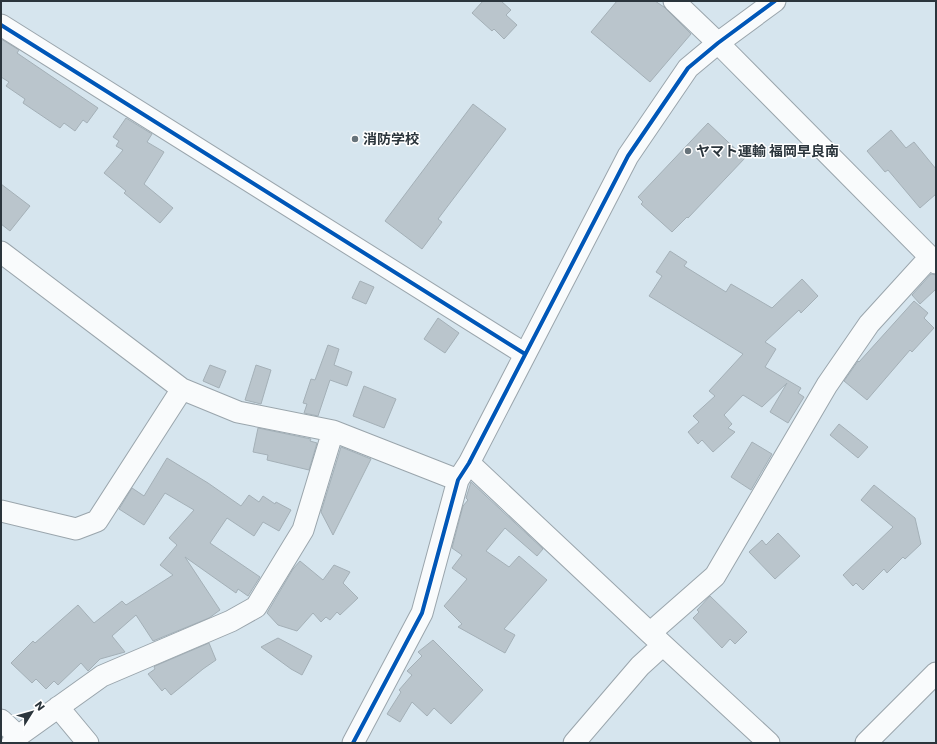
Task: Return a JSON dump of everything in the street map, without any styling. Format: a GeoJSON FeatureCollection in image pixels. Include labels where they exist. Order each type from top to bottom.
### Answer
{"type":"FeatureCollection","features":[{"type":"Feature","properties":{"kind":"street"},"geometry":{"type":"LineString","coordinates":[[574,743],[640,666],[656,639],[715,576],[827,385],[870,324],[933,260],[718,43],[674,1]]}},
{"type":"Feature","properties":{"kind":"street"},"geometry":{"type":"LineString","coordinates":[[353,743],[422,613],[458,480],[469,463],[628,156],[688,68],[718,43],[775,1]]}},
{"type":"Feature","properties":{"kind":"street"},"geometry":{"type":"LineString","coordinates":[[1,25],[525,354]]}},
{"type":"Feature","properties":{"kind":"street"},"geometry":{"type":"LineString","coordinates":[[1,252],[182,389],[238,412],[333,431],[458,480]]}},
{"type":"Feature","properties":{"kind":"street"},"geometry":{"type":"LineString","coordinates":[[1,511],[76,529],[97,522],[182,389]]}},
{"type":"Feature","properties":{"kind":"street"},"geometry":{"type":"LineString","coordinates":[[1,720],[15,739],[102,676],[231,621],[256,607],[303,530],[333,431]]}},
{"type":"Feature","properties":{"kind":"street"},"geometry":{"type":"LineString","coordinates":[[469,463],[769,743]]}},
{"type":"Feature","properties":{"kind":"street"},"geometry":{"type":"LineString","coordinates":[[866,743],[936,673]]}},
{"type":"Feature","properties":{"kind":"street"},"geometry":{"type":"LineString","coordinates":[[58,707],[88,743]]}},
{"type":"Feature","properties":{"kind":"building"},"geometry":{"type":"Polygon","coordinates":[[[483,1],[501,1],[511,10],[506,15],[517,25],[504,39],[494,29],[492,31],[472,13],[483,1]]]}},
{"type":"Feature","properties":{"kind":"building"},"geometry":{"type":"Polygon","coordinates":[[[617,1],[655,1],[664,7],[691,34],[650,82],[591,32],[617,1]]]}},
{"type":"Feature","properties":{"kind":"building"},"geometry":{"type":"Polygon","coordinates":[[[1,39],[19,50],[17,53],[98,108],[87,123],[83,120],[75,131],[64,123],[60,128],[23,103],[25,99],[6,86],[9,82],[1,77],[1,39]]]}},
{"type":"Feature","properties":{"kind":"building"},"geometry":{"type":"Polygon","coordinates":[[[473,104],[506,129],[438,219],[442,222],[422,249],[385,221],[473,104]]]}},
{"type":"Feature","properties":{"kind":"building"},"geometry":{"type":"Polygon","coordinates":[[[126,118],[152,134],[147,142],[164,152],[144,184],[173,208],[160,223],[124,193],[126,191],[104,173],[123,150],[116,146],[119,141],[113,137],[126,118]]]}},
{"type":"Feature","properties":{"kind":"building"},"geometry":{"type":"Polygon","coordinates":[[[708,123],[745,158],[688,218],[687,217],[672,232],[641,204],[643,202],[638,197],[708,123]]]}},
{"type":"Feature","properties":{"kind":"building"},"geometry":{"type":"Polygon","coordinates":[[[891,130],[906,148],[914,142],[936,169],[936,194],[920,208],[888,170],[885,172],[867,151],[891,130]]]}},
{"type":"Feature","properties":{"kind":"building"},"geometry":{"type":"Polygon","coordinates":[[[1,184],[30,206],[10,231],[1,224],[1,184]]]}},
{"type":"Feature","properties":{"kind":"building"},"geometry":{"type":"Polygon","coordinates":[[[670,251],[687,262],[684,266],[726,292],[731,284],[772,308],[802,279],[818,296],[801,313],[799,310],[765,342],[776,349],[765,367],[801,388],[798,393],[804,397],[788,423],[770,412],[787,383],[762,407],[743,395],[724,415],[732,424],[728,428],[735,432],[713,452],[702,440],[698,444],[688,432],[699,422],[693,416],[715,396],[709,391],[743,354],[649,296],[662,276],[656,272],[670,251]]]}},
{"type":"Feature","properties":{"kind":"building"},"geometry":{"type":"Polygon","coordinates":[[[931,274],[936,275],[936,289],[920,304],[912,295],[931,274]]]}},
{"type":"Feature","properties":{"kind":"building"},"geometry":{"type":"Polygon","coordinates":[[[360,281],[374,287],[366,304],[352,298],[360,281]]]}},
{"type":"Feature","properties":{"kind":"building"},"geometry":{"type":"Polygon","coordinates":[[[914,301],[928,313],[924,318],[934,328],[912,352],[910,350],[867,400],[844,381],[858,361],[859,362],[914,301]]]}},
{"type":"Feature","properties":{"kind":"building"},"geometry":{"type":"Polygon","coordinates":[[[438,318],[459,333],[445,353],[424,339],[438,318]]]}},
{"type":"Feature","properties":{"kind":"building"},"geometry":{"type":"Polygon","coordinates":[[[328,345],[339,349],[334,365],[352,372],[347,386],[330,380],[318,416],[304,413],[307,404],[303,403],[311,379],[315,380],[328,345]]]}},
{"type":"Feature","properties":{"kind":"building"},"geometry":{"type":"Polygon","coordinates":[[[210,365],[226,371],[219,388],[203,381],[210,365]]]}},
{"type":"Feature","properties":{"kind":"building"},"geometry":{"type":"Polygon","coordinates":[[[256,365],[271,370],[261,404],[245,400],[256,365]]]}},
{"type":"Feature","properties":{"kind":"building"},"geometry":{"type":"Polygon","coordinates":[[[364,386],[396,399],[384,428],[353,416],[364,386]]]}},
{"type":"Feature","properties":{"kind":"building"},"geometry":{"type":"Polygon","coordinates":[[[839,424],[868,447],[858,458],[830,435],[839,424]]]}},
{"type":"Feature","properties":{"kind":"building"},"geometry":{"type":"Polygon","coordinates":[[[258,428],[311,439],[310,441],[317,443],[309,470],[267,460],[268,455],[253,452],[258,428]]]}},
{"type":"Feature","properties":{"kind":"building"},"geometry":{"type":"Polygon","coordinates":[[[752,442],[772,454],[751,490],[731,477],[752,442]]]}},
{"type":"Feature","properties":{"kind":"building"},"geometry":{"type":"Polygon","coordinates":[[[341,447],[371,459],[333,535],[321,512],[341,447]]]}},
{"type":"Feature","properties":{"kind":"building"},"geometry":{"type":"Polygon","coordinates":[[[167,458],[208,483],[241,506],[249,495],[259,502],[263,496],[275,504],[276,502],[291,510],[279,531],[263,522],[254,536],[227,518],[210,543],[260,577],[248,596],[238,589],[236,593],[185,557],[220,610],[209,618],[153,641],[136,615],[112,636],[125,652],[100,659],[88,671],[81,663],[58,685],[54,681],[46,689],[36,679],[32,683],[11,663],[33,641],[35,643],[78,605],[94,623],[122,601],[126,605],[173,575],[160,565],[177,545],[169,538],[194,510],[165,493],[144,525],[119,509],[132,488],[144,496],[167,458]]]}},
{"type":"Feature","properties":{"kind":"building"},"geometry":{"type":"Polygon","coordinates":[[[471,482],[543,549],[537,556],[505,528],[486,551],[509,567],[519,556],[547,580],[504,629],[515,635],[505,653],[458,627],[462,624],[444,606],[467,579],[452,568],[462,555],[452,548],[463,506],[468,500],[466,498],[471,482]]]}},
{"type":"Feature","properties":{"kind":"building"},"geometry":{"type":"Polygon","coordinates":[[[874,485],[915,518],[921,544],[905,559],[903,557],[887,573],[884,569],[863,590],[856,583],[853,586],[843,575],[893,527],[861,500],[874,485]]]}},
{"type":"Feature","properties":{"kind":"building"},"geometry":{"type":"Polygon","coordinates":[[[778,533],[800,556],[775,579],[749,552],[762,540],[766,545],[778,533]]]}},
{"type":"Feature","properties":{"kind":"building"},"geometry":{"type":"Polygon","coordinates":[[[300,561],[323,580],[334,565],[350,572],[343,583],[358,598],[340,615],[337,612],[330,620],[326,617],[321,622],[313,613],[297,631],[278,625],[267,613],[293,569],[300,561]]]}},
{"type":"Feature","properties":{"kind":"building"},"geometry":{"type":"Polygon","coordinates":[[[710,596],[747,632],[735,644],[730,639],[722,648],[693,618],[699,612],[697,610],[710,596]]]}},
{"type":"Feature","properties":{"kind":"building"},"geometry":{"type":"Polygon","coordinates":[[[278,638],[312,656],[302,675],[291,669],[261,647],[278,638]]]}},
{"type":"Feature","properties":{"kind":"building"},"geometry":{"type":"Polygon","coordinates":[[[433,640],[483,690],[451,724],[434,708],[427,716],[412,702],[400,722],[387,714],[401,692],[399,690],[412,675],[407,671],[422,656],[418,652],[433,640]]]}},
{"type":"Feature","properties":{"kind":"building"},"geometry":{"type":"Polygon","coordinates":[[[209,643],[216,660],[171,695],[165,688],[162,691],[148,674],[155,669],[155,666],[209,643]]]}},
{"type":"Feature","properties":{"kind":"cycle path"},"geometry":{"type":"LineString","coordinates":[[353,743],[422,613],[458,480],[469,463],[628,156],[688,68],[718,43],[775,1]]}},
{"type":"Feature","properties":{"kind":"cycle path"},"geometry":{"type":"LineString","coordinates":[[1,25],[525,354]]}},
{"type":"Feature","properties":{"kind":"place","name":"消防学校"},"geometry":{"type":"Point","coordinates":[355,139]}},
{"type":"Feature","properties":{"kind":"place","name":"ヤマト運輸 福岡早良南"},"geometry":{"type":"Point","coordinates":[688,151]}}]}
